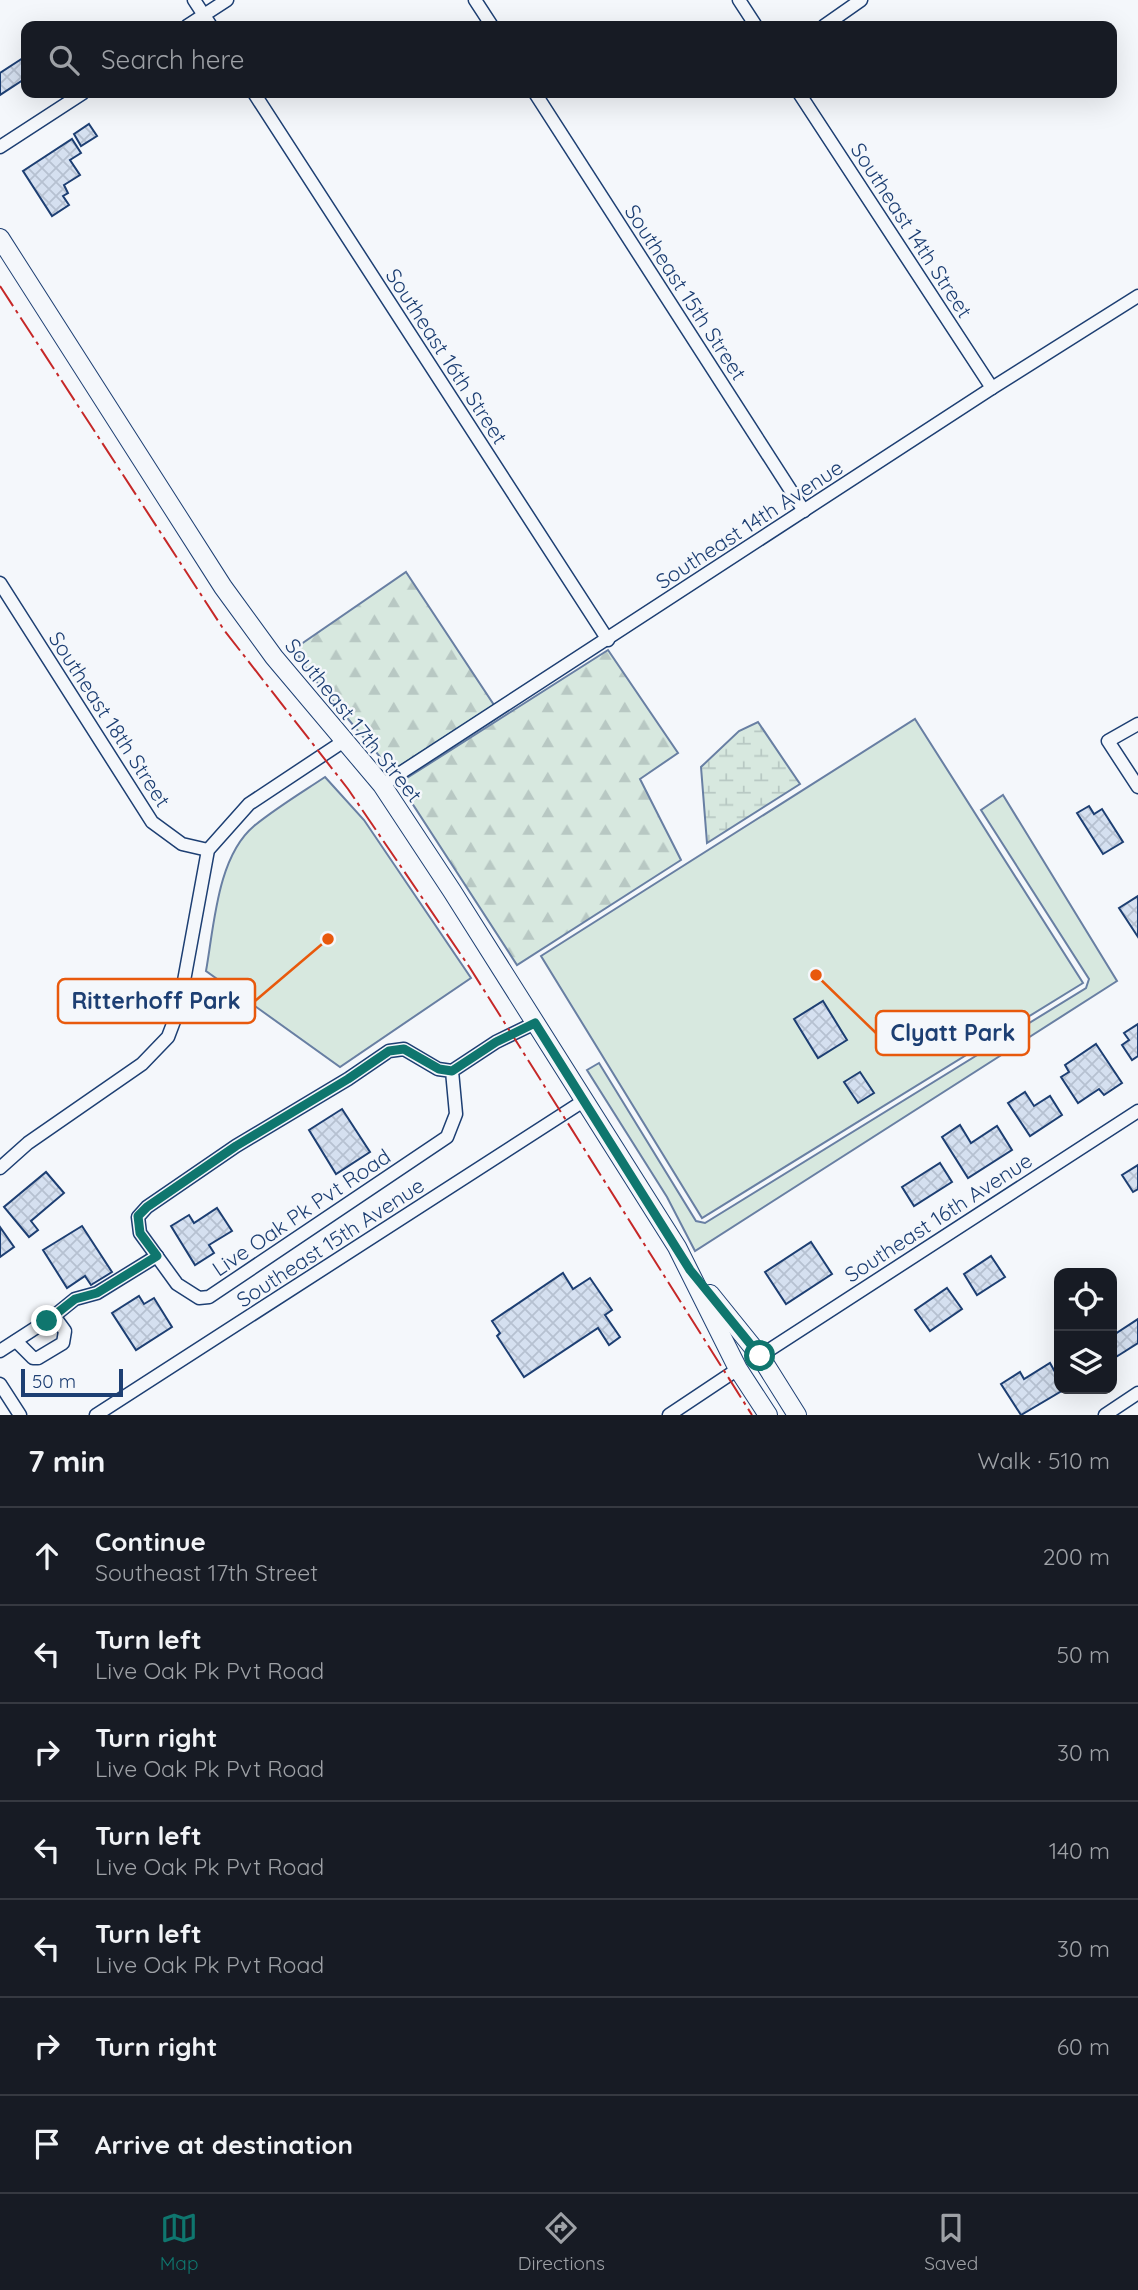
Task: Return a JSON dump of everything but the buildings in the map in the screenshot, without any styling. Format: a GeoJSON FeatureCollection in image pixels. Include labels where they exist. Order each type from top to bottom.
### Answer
{"type":"FeatureCollection","features":[{"type":"Feature","properties":{"kind":"main road","name":"Southeast 17th Street"},"geometry":{"type":"LineString","coordinates":[[0,238],[223,587],[274,657],[382,785],[585,1100],[690,1270],[738,1369],[768,1415]]}},
{"type":"Feature","properties":{"kind":"main road","name":"Southeast 17th Street"},"geometry":{"type":"LineString","coordinates":[[690,1270],[760,1356],[797,1415]]}},
{"type":"Feature","properties":{"kind":"street"},"geometry":{"type":"LineString","coordinates":[[194,0],[208,21],[227,0]]}},
{"type":"Feature","properties":{"kind":"street"},"geometry":{"type":"LineString","coordinates":[[475,0],[489,21]]}},
{"type":"Feature","properties":{"kind":"street"},"geometry":{"type":"LineString","coordinates":[[739,0],[753,21]]}},
{"type":"Feature","properties":{"kind":"street"},"geometry":{"type":"LineString","coordinates":[[831,21],[862,0]]}},
{"type":"Feature","properties":{"kind":"street"},"geometry":{"type":"LineString","coordinates":[[0,146],[75,98]]}},
{"type":"Feature","properties":{"kind":"street","name":"Southeast 16th Street"},"geometry":{"type":"LineString","coordinates":[[257,98],[608,640]]}},
{"type":"Feature","properties":{"kind":"street","name":"Southeast 15th Street"},"geometry":{"type":"LineString","coordinates":[[538,98],[804,511]]}},
{"type":"Feature","properties":{"kind":"street","name":"Southeast 14th Street"},"geometry":{"type":"LineString","coordinates":[[803,98],[992,388]]}},
{"type":"Feature","properties":{"kind":"street","name":"Southeast 14th Avenue"},"geometry":{"type":"LineString","coordinates":[[382,785],[1138,296]]}},
{"type":"Feature","properties":{"kind":"street","name":"Southeast 18th Street"},"geometry":{"type":"LineString","coordinates":[[0,583],[152,822],[182,844],[208,850]]}},
{"type":"Feature","properties":{"kind":"street"},"geometry":{"type":"LineString","coordinates":[[1138,724],[1108,741],[1138,787]]}},
{"type":"Feature","properties":{"kind":"street"},"geometry":{"type":"LineString","coordinates":[[0,1168],[28,1143],[142,1064],[168,1037],[179,1008],[208,850],[248,804],[344,741]]}},
{"type":"Feature","properties":{"kind":"street"},"geometry":{"type":"LineString","coordinates":[[452,1071],[496,1042],[535,1023]]}},
{"type":"Feature","properties":{"kind":"street","name":"Live Oak Pk Pvt Road"},"geometry":{"type":"LineString","coordinates":[[404,1049],[439,1069],[452,1071],[456,1114],[447,1137],[209,1297],[199,1298],[183,1288],[140,1233],[138,1216],[147,1207],[236,1146],[348,1079],[389,1051],[404,1049]]}},
{"type":"Feature","properties":{"kind":"street","name":"Southeast 15th Avenue"},"geometry":{"type":"LineString","coordinates":[[96,1415],[585,1100]]}},
{"type":"Feature","properties":{"kind":"street","name":"Southeast 16th Avenue"},"geometry":{"type":"LineString","coordinates":[[760,1356],[1138,1111]]}},
{"type":"Feature","properties":{"kind":"street"},"geometry":{"type":"LineString","coordinates":[[0,1351],[75,1299],[97,1293],[157,1256]]}},
{"type":"Feature","properties":{"kind":"street"},"geometry":{"type":"LineString","coordinates":[[16,1341],[33,1358],[38,1358],[63,1343],[65,1331],[54,1316]]}},
{"type":"Feature","properties":{"kind":"street"},"geometry":{"type":"LineString","coordinates":[[669,1415],[738,1369]]}},
{"type":"Feature","properties":{"kind":"street"},"geometry":{"type":"LineString","coordinates":[[0,1384],[20,1415]]}},
{"type":"Feature","properties":{"kind":"street"},"geometry":{"type":"LineString","coordinates":[[1105,1415],[1138,1394]]}},
{"type":"Feature","properties":{"kind":"green space"},"geometry":{"type":"Polygon","coordinates":[[[406,572],[494,705],[392,771],[310,674],[294,649],[406,572]]]}},
{"type":"Feature","properties":{"kind":"green space"},"geometry":{"type":"Polygon","coordinates":[[[608,650],[678,753],[640,779],[681,860],[517,965],[399,783],[608,650]]]}},
{"type":"Feature","properties":{"kind":"green space"},"geometry":{"type":"Polygon","coordinates":[[[915,719],[1083,983],[702,1218],[541,956],[915,719]]]}},
{"type":"Feature","properties":{"kind":"green space"},"geometry":{"type":"Polygon","coordinates":[[[758,722],[800,784],[707,843],[701,767],[739,731],[758,722]]]}},
{"type":"Feature","properties":{"kind":"green space"},"geometry":{"type":"Polygon","coordinates":[[[325,777],[364,820],[471,978],[340,1067],[206,971],[219,894],[232,856],[242,839],[262,819],[325,777]]]}},
{"type":"Feature","properties":{"kind":"green space"},"geometry":{"type":"Polygon","coordinates":[[[1003,795],[1117,981],[695,1251],[667,1197],[587,1070],[599,1063],[696,1221],[705,1223],[1086,988],[1089,979],[981,810],[1003,795]]]}},
{"type":"Feature","properties":{"kind":"power"},"geometry":{"type":"LineString","coordinates":[[0,286],[224,630],[348,789],[470,968],[752,1415]]}},
{"type":"Feature","properties":{"kind":"place","name":"Ritterhoff Park"},"geometry":{"type":"Point","coordinates":[328,939]}},
{"type":"Feature","properties":{"kind":"place","name":"Clyatt Park"},"geometry":{"type":"Point","coordinates":[816,975]}},
{"type":"Feature","properties":{"kind":"route"},"geometry":{"type":"LineString","coordinates":[[47,1321],[75,1299],[97,1293],[157,1256],[140,1233],[138,1216],[147,1207],[236,1146],[348,1079],[389,1051],[404,1049],[439,1069],[452,1071],[496,1042],[535,1023],[690,1270],[760,1356]]}}]}
